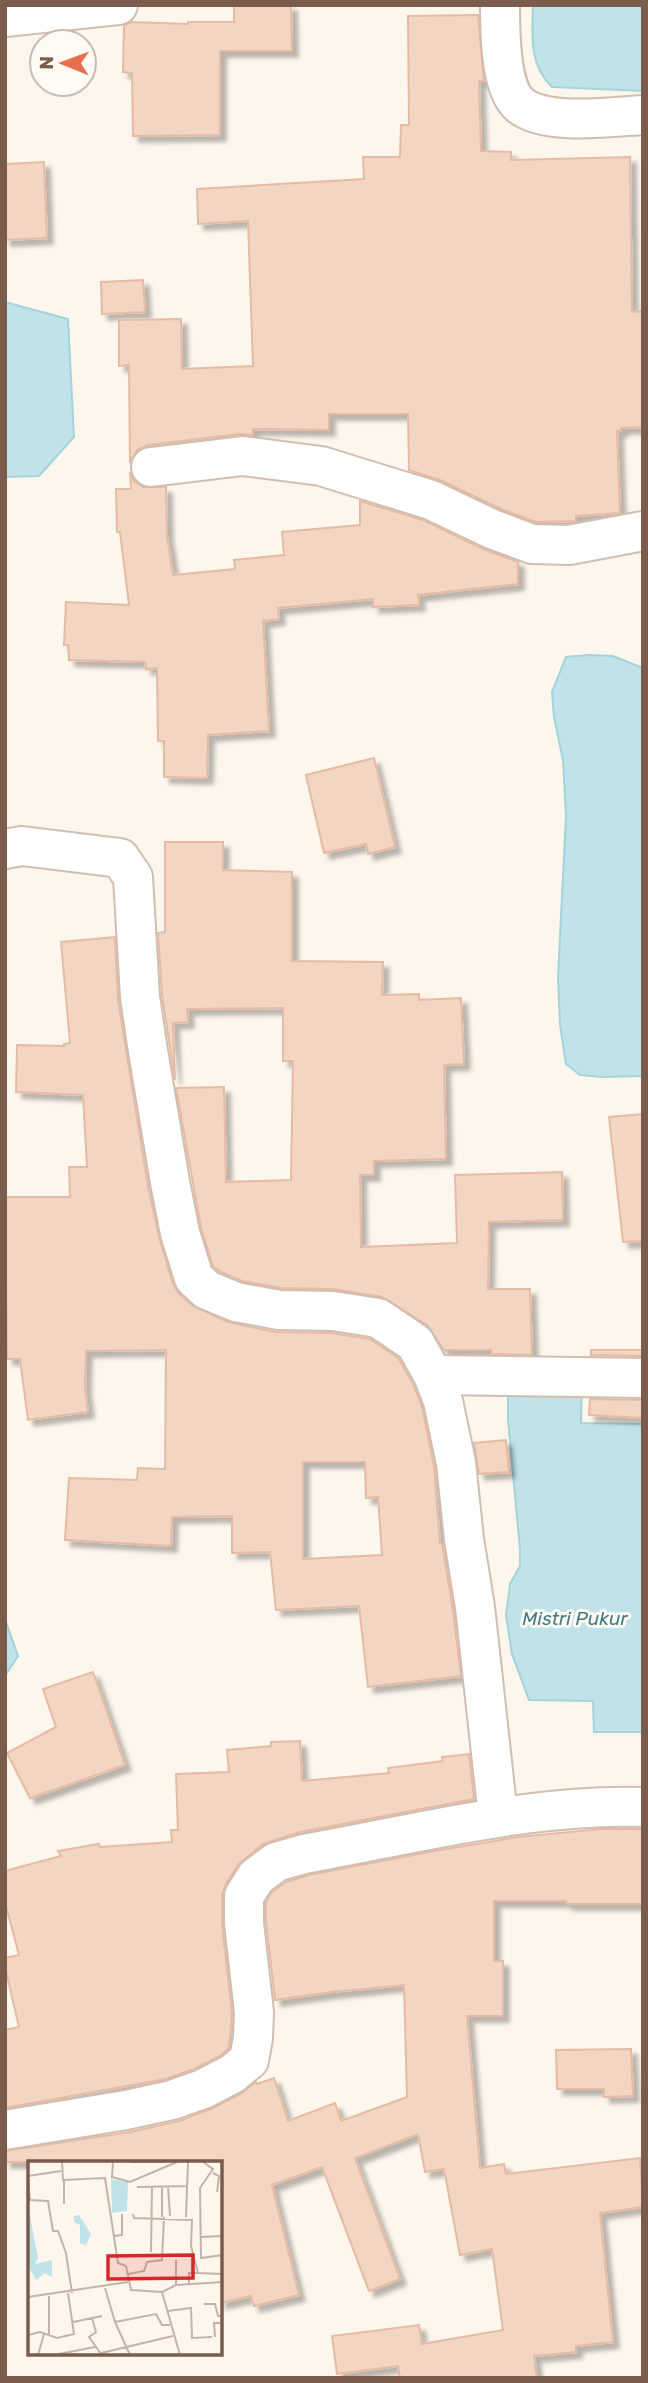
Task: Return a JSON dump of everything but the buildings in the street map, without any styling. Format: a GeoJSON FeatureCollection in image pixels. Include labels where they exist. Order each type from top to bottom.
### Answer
{"type":"FeatureCollection","features":[{"type":"Feature","properties":{"kind":"street"},"geometry":{"type":"LineString","coordinates":[[5,17],[118,5]]}},
{"type":"Feature","properties":{"kind":"street"},"geometry":{"type":"LineString","coordinates":[[500,5],[500,38],[505,76],[518,104],[537,114],[568,118],[643,115]]}},
{"type":"Feature","properties":{"kind":"street"},"geometry":{"type":"LineString","coordinates":[[152,467],[243,456],[321,466],[431,500],[492,529],[532,544],[569,545],[643,530]]}},
{"type":"Feature","properties":{"kind":"street"},"geometry":{"type":"LineString","coordinates":[[5,849],[22,846],[120,858],[134,877],[140,997],[148,1051],[180,1233],[194,1278],[207,1290],[236,1302],[279,1310],[333,1311],[378,1318],[415,1343],[433,1375],[443,1401],[456,1463],[498,1816]]}},
{"type":"Feature","properties":{"kind":"street"},"geometry":{"type":"LineString","coordinates":[[433,1375],[643,1378]]}},
{"type":"Feature","properties":{"kind":"street"},"geometry":{"type":"LineString","coordinates":[[5,2130],[126,2110],[172,2099],[222,2079],[249,2060],[254,2012],[244,1923],[244,1896],[256,1877],[276,1862],[498,1816],[586,1808],[643,1807]]}},
{"type":"Feature","properties":{"kind":"water"},"geometry":{"type":"Polygon","coordinates":[[[533,5],[643,5],[643,91],[552,87],[539,70],[536,60],[533,5]]]}},
{"type":"Feature","properties":{"kind":"water"},"geometry":{"type":"Polygon","coordinates":[[[5,302],[68,319],[74,437],[39,476],[5,477],[5,302]]]}},
{"type":"Feature","properties":{"kind":"water"},"geometry":{"type":"Polygon","coordinates":[[[613,656],[643,668],[643,1076],[580,1075],[566,1064],[560,1025],[558,977],[566,816],[563,760],[552,692],[566,657],[613,656]]]}},
{"type":"Feature","properties":{"kind":"water","name":"Mistri Pukur"},"geometry":{"type":"Polygon","coordinates":[[[508,1382],[582,1383],[581,1423],[643,1424],[643,1732],[594,1732],[593,1701],[529,1700],[512,1654],[506,1615],[510,1584],[520,1566],[508,1419],[508,1382]]]}},
{"type":"Feature","properties":{"kind":"water"},"geometry":{"type":"Polygon","coordinates":[[[5,1619],[18,1656],[5,1676],[5,1619]]]}}]}
